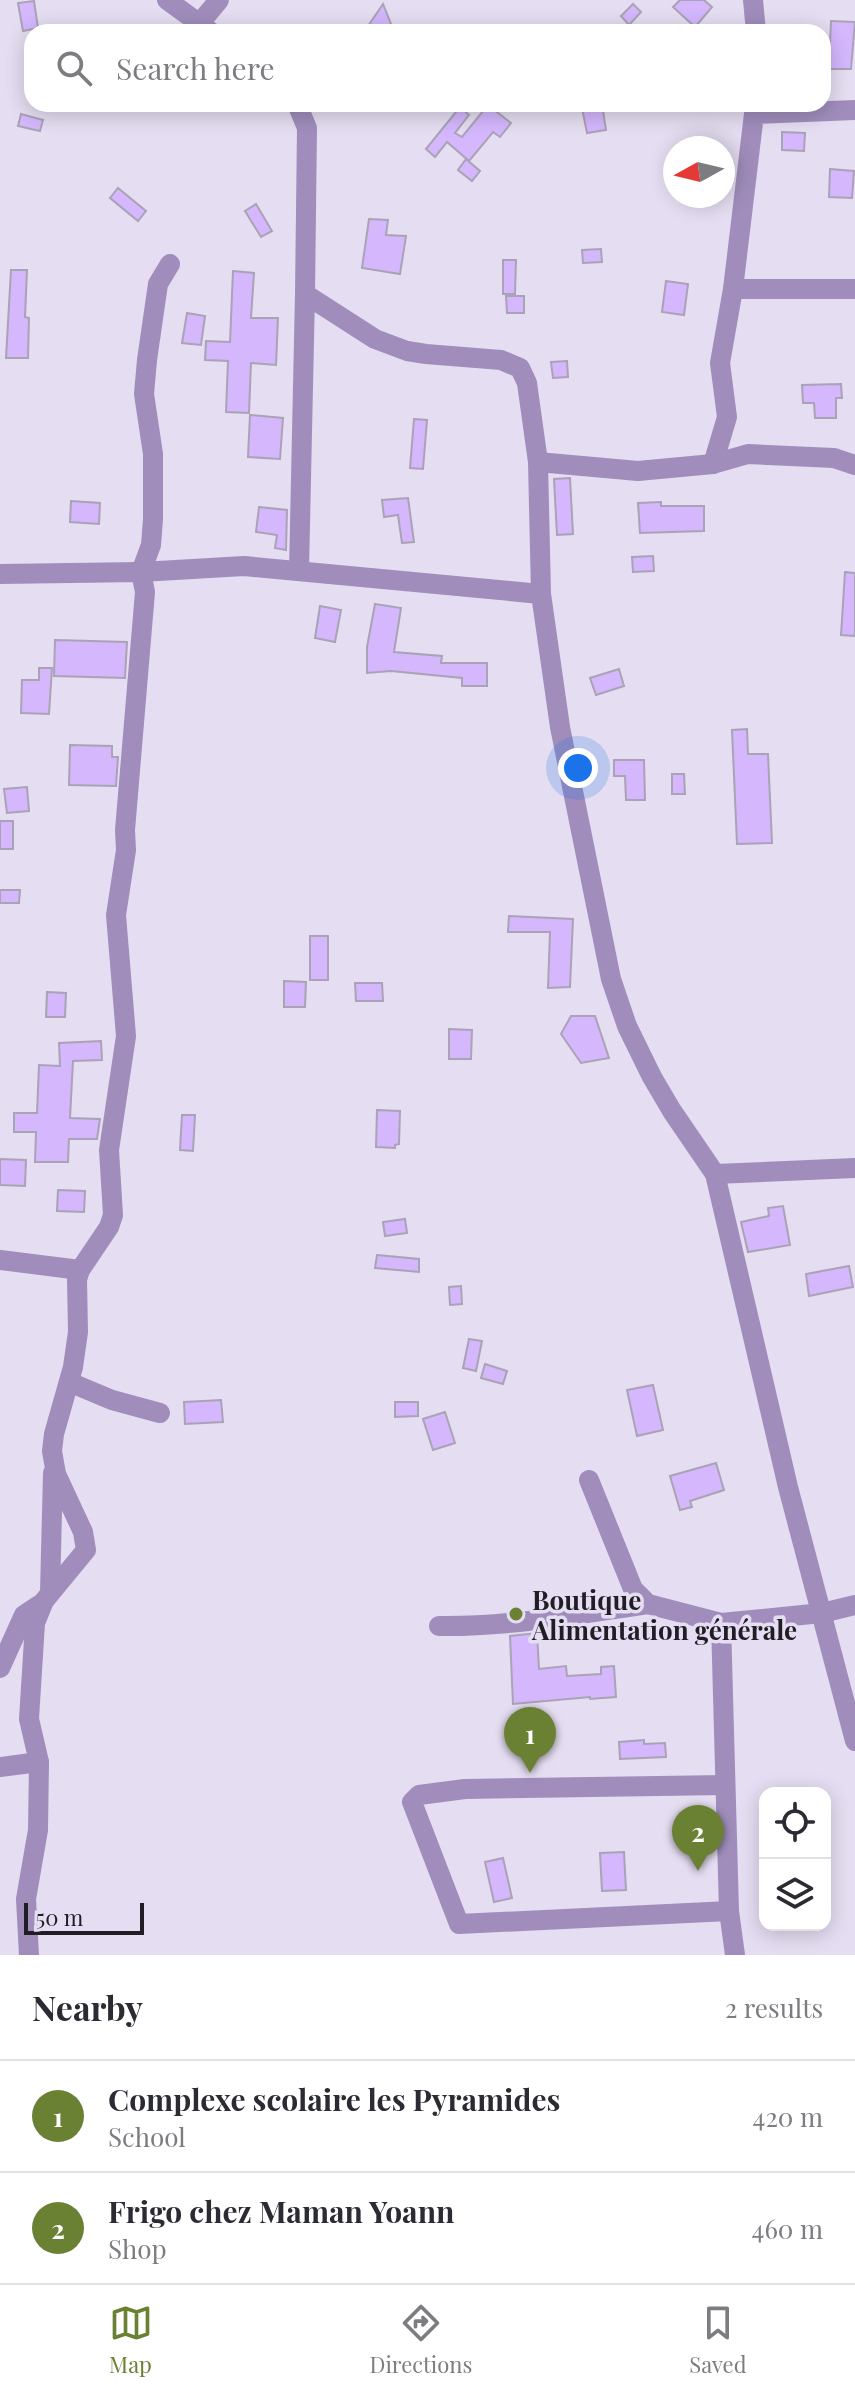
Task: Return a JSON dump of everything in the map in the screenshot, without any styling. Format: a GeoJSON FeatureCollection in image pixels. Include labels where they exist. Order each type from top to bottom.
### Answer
{"type":"FeatureCollection","features":[{"type":"Feature","properties":{"kind":"street"},"geometry":{"type":"LineString","coordinates":[[167,0],[200,24]]}},
{"type":"Feature","properties":{"kind":"street"},"geometry":{"type":"LineString","coordinates":[[207,24],[219,0]]}},
{"type":"Feature","properties":{"kind":"street"},"geometry":{"type":"LineString","coordinates":[[753,0],[755,24]]}},
{"type":"Feature","properties":{"kind":"street"},"geometry":{"type":"LineString","coordinates":[[831,110],[855,110]]}},
{"type":"Feature","properties":{"kind":"street"},"geometry":{"type":"LineString","coordinates":[[299,571],[307,128],[300,112]]}},
{"type":"Feature","properties":{"kind":"street"},"geometry":{"type":"LineString","coordinates":[[713,464],[727,417],[720,363],[733,289],[754,112]]}},
{"type":"Feature","properties":{"kind":"street"},"geometry":{"type":"LineString","coordinates":[[0,1668],[24,1615],[47,1597],[86,1550],[83,1532],[56,1474],[52,1451],[78,1332],[77,1279],[113,1215],[109,1150],[126,1036],[116,915],[126,850],[125,830],[145,592],[141,572],[151,545],[153,519],[153,454],[144,394],[158,284],[170,264]]}},
{"type":"Feature","properties":{"kind":"street"},"geometry":{"type":"LineString","coordinates":[[733,289],[855,289]]}},
{"type":"Feature","properties":{"kind":"street"},"geometry":{"type":"LineString","coordinates":[[305,294],[375,339],[407,351],[501,360],[520,368],[527,383],[538,462],[541,594],[560,727],[611,979],[627,1026],[652,1077],[715,1174],[788,1487],[855,1741]]}},
{"type":"Feature","properties":{"kind":"street"},"geometry":{"type":"LineString","coordinates":[[538,462],[638,471],[713,464],[748,454],[834,458],[855,465]]}},
{"type":"Feature","properties":{"kind":"street"},"geometry":{"type":"LineString","coordinates":[[0,574],[141,572],[244,566],[541,594]]}},
{"type":"Feature","properties":{"kind":"street"},"geometry":{"type":"LineString","coordinates":[[715,1174],[855,1168]]}},
{"type":"Feature","properties":{"kind":"street"},"geometry":{"type":"LineString","coordinates":[[0,1260],[80,1270]]}},
{"type":"Feature","properties":{"kind":"street"},"geometry":{"type":"LineString","coordinates":[[69,1382],[112,1400],[160,1413]]}},
{"type":"Feature","properties":{"kind":"street"},"geometry":{"type":"LineString","coordinates":[[29,1955],[26,1899],[38,1830],[39,1762],[29,1719],[29,1700],[35,1623],[47,1597],[54,1462]]}},
{"type":"Feature","properties":{"kind":"street"},"geometry":{"type":"LineString","coordinates":[[589,1480],[633,1589],[648,1604]]}},
{"type":"Feature","properties":{"kind":"street"},"geometry":{"type":"LineString","coordinates":[[439,1626],[472,1627],[530,1621],[648,1604],[721,1623],[822,1613],[855,1605]]}},
{"type":"Feature","properties":{"kind":"street"},"geometry":{"type":"LineString","coordinates":[[721,1623],[729,1911],[735,1955]]}},
{"type":"Feature","properties":{"kind":"street"},"geometry":{"type":"LineString","coordinates":[[0,1767],[39,1762]]}},
{"type":"Feature","properties":{"kind":"street"},"geometry":{"type":"LineString","coordinates":[[725,1785],[465,1789],[419,1795],[412,1802],[459,1924],[729,1911]]}},
{"type":"Feature","properties":{"kind":"building"},"geometry":{"type":"Polygon","coordinates":[[[680,0],[704,0],[712,7],[698,24],[692,24],[673,7],[680,0]]]}},
{"type":"Feature","properties":{"kind":"building"},"geometry":{"type":"Polygon","coordinates":[[[34,1],[37,24],[24,24],[23,31],[18,3],[34,1]]]}},
{"type":"Feature","properties":{"kind":"building"},"geometry":{"type":"Polygon","coordinates":[[[383,4],[391,24],[369,24],[383,4]]]}},
{"type":"Feature","properties":{"kind":"building"},"geometry":{"type":"Polygon","coordinates":[[[633,4],[641,12],[630,24],[621,16],[633,4]]]}},
{"type":"Feature","properties":{"kind":"building"},"geometry":{"type":"Polygon","coordinates":[[[831,21],[855,22],[851,69],[831,69],[831,21]]]}},
{"type":"Feature","properties":{"kind":"building"},"geometry":{"type":"Polygon","coordinates":[[[456,112],[469,115],[455,133],[462,137],[482,112],[497,112],[511,123],[500,137],[493,132],[469,161],[447,142],[435,157],[426,149],[456,112]]]}},
{"type":"Feature","properties":{"kind":"building"},"geometry":{"type":"Polygon","coordinates":[[[583,112],[603,112],[606,130],[587,133],[583,112]]]}},
{"type":"Feature","properties":{"kind":"building"},"geometry":{"type":"Polygon","coordinates":[[[21,114],[43,120],[40,131],[18,126],[21,114]]]}},
{"type":"Feature","properties":{"kind":"building"},"geometry":{"type":"Polygon","coordinates":[[[782,132],[805,133],[804,151],[782,150],[782,132]]]}},
{"type":"Feature","properties":{"kind":"building"},"geometry":{"type":"Polygon","coordinates":[[[466,159],[480,171],[472,181],[458,170],[466,159]]]}},
{"type":"Feature","properties":{"kind":"building"},"geometry":{"type":"Polygon","coordinates":[[[830,169],[854,171],[852,198],[829,197],[830,169]]]}},
{"type":"Feature","properties":{"kind":"building"},"geometry":{"type":"Polygon","coordinates":[[[118,188],[146,211],[138,221],[110,198],[118,188]]]}},
{"type":"Feature","properties":{"kind":"building"},"geometry":{"type":"Polygon","coordinates":[[[256,204],[272,231],[261,237],[245,211],[256,204]]]}},
{"type":"Feature","properties":{"kind":"building"},"geometry":{"type":"Polygon","coordinates":[[[369,219],[388,220],[386,235],[406,236],[400,274],[362,268],[369,219]]]}},
{"type":"Feature","properties":{"kind":"building"},"geometry":{"type":"Polygon","coordinates":[[[601,249],[602,262],[583,263],[582,250],[601,249]]]}},
{"type":"Feature","properties":{"kind":"building"},"geometry":{"type":"Polygon","coordinates":[[[503,260],[516,260],[515,294],[503,294],[503,260]]]}},
{"type":"Feature","properties":{"kind":"building"},"geometry":{"type":"Polygon","coordinates":[[[11,270],[27,270],[25,317],[29,318],[28,358],[6,358],[11,270]]]}},
{"type":"Feature","properties":{"kind":"building"},"geometry":{"type":"Polygon","coordinates":[[[233,271],[254,273],[251,318],[278,318],[276,365],[251,363],[249,413],[226,412],[228,361],[205,360],[206,341],[230,342],[233,271]]]}},
{"type":"Feature","properties":{"kind":"building"},"geometry":{"type":"Polygon","coordinates":[[[666,281],[688,284],[684,315],[662,312],[666,281]]]}},
{"type":"Feature","properties":{"kind":"building"},"geometry":{"type":"Polygon","coordinates":[[[506,296],[524,296],[524,313],[507,313],[506,296]]]}},
{"type":"Feature","properties":{"kind":"building"},"geometry":{"type":"Polygon","coordinates":[[[187,313],[205,316],[201,345],[182,343],[187,313]]]}},
{"type":"Feature","properties":{"kind":"building"},"geometry":{"type":"Polygon","coordinates":[[[567,361],[568,377],[553,378],[551,362],[567,361]]]}},
{"type":"Feature","properties":{"kind":"building"},"geometry":{"type":"Polygon","coordinates":[[[841,384],[842,398],[836,398],[836,418],[815,418],[814,403],[803,403],[802,385],[841,384]]]}},
{"type":"Feature","properties":{"kind":"building"},"geometry":{"type":"Polygon","coordinates":[[[250,415],[283,418],[280,459],[248,457],[250,415]]]}},
{"type":"Feature","properties":{"kind":"building"},"geometry":{"type":"Polygon","coordinates":[[[414,419],[427,420],[423,469],[410,468],[414,419]]]}},
{"type":"Feature","properties":{"kind":"building"},"geometry":{"type":"Polygon","coordinates":[[[570,478],[573,534],[557,535],[554,479],[570,478]]]}},
{"type":"Feature","properties":{"kind":"building"},"geometry":{"type":"Polygon","coordinates":[[[408,498],[414,542],[402,543],[398,515],[384,517],[382,500],[408,498]]]}},
{"type":"Feature","properties":{"kind":"building"},"geometry":{"type":"Polygon","coordinates":[[[71,501],[100,503],[99,524],[70,522],[71,501]]]}},
{"type":"Feature","properties":{"kind":"building"},"geometry":{"type":"Polygon","coordinates":[[[661,502],[661,506],[704,506],[704,531],[640,533],[638,503],[661,502]]]}},
{"type":"Feature","properties":{"kind":"building"},"geometry":{"type":"Polygon","coordinates":[[[259,507],[287,510],[286,550],[275,548],[277,535],[256,532],[259,507]]]}},
{"type":"Feature","properties":{"kind":"building"},"geometry":{"type":"Polygon","coordinates":[[[653,556],[654,571],[633,572],[632,557],[653,556]]]}},
{"type":"Feature","properties":{"kind":"building"},"geometry":{"type":"Polygon","coordinates":[[[845,572],[855,573],[855,636],[841,635],[845,572]]]}},
{"type":"Feature","properties":{"kind":"building"},"geometry":{"type":"Polygon","coordinates":[[[375,604],[401,608],[394,652],[442,656],[441,663],[487,663],[487,686],[462,686],[462,678],[391,671],[367,673],[367,647],[375,604]]]}},
{"type":"Feature","properties":{"kind":"building"},"geometry":{"type":"Polygon","coordinates":[[[320,606],[341,610],[335,642],[315,638],[320,606]]]}},
{"type":"Feature","properties":{"kind":"building"},"geometry":{"type":"Polygon","coordinates":[[[55,640],[127,642],[125,678],[54,676],[55,640]]]}},
{"type":"Feature","properties":{"kind":"building"},"geometry":{"type":"Polygon","coordinates":[[[39,668],[52,668],[49,714],[21,713],[22,680],[39,680],[39,668]]]}},
{"type":"Feature","properties":{"kind":"building"},"geometry":{"type":"Polygon","coordinates":[[[619,669],[624,686],[596,695],[590,678],[619,669]]]}},
{"type":"Feature","properties":{"kind":"building"},"geometry":{"type":"Polygon","coordinates":[[[747,729],[748,754],[768,754],[772,843],[737,844],[732,730],[747,729]]]}},
{"type":"Feature","properties":{"kind":"building"},"geometry":{"type":"Polygon","coordinates":[[[70,745],[112,746],[112,757],[118,757],[116,786],[69,785],[70,745]]]}},
{"type":"Feature","properties":{"kind":"building"},"geometry":{"type":"Polygon","coordinates":[[[614,760],[644,760],[645,800],[626,800],[625,776],[614,776],[614,760]]]}},
{"type":"Feature","properties":{"kind":"building"},"geometry":{"type":"Polygon","coordinates":[[[672,774],[684,774],[685,794],[672,794],[672,774]]]}},
{"type":"Feature","properties":{"kind":"building"},"geometry":{"type":"Polygon","coordinates":[[[27,787],[29,811],[7,813],[4,789],[27,787]]]}},
{"type":"Feature","properties":{"kind":"building"},"geometry":{"type":"Polygon","coordinates":[[[0,821],[13,821],[13,849],[0,849],[0,821]]]}},
{"type":"Feature","properties":{"kind":"building"},"geometry":{"type":"Polygon","coordinates":[[[0,890],[20,890],[19,903],[0,903],[0,890]]]}},
{"type":"Feature","properties":{"kind":"building"},"geometry":{"type":"Polygon","coordinates":[[[509,916],[573,919],[570,987],[548,988],[550,932],[508,932],[509,916]]]}},
{"type":"Feature","properties":{"kind":"building"},"geometry":{"type":"Polygon","coordinates":[[[310,936],[328,936],[328,980],[310,980],[310,936]]]}},
{"type":"Feature","properties":{"kind":"building"},"geometry":{"type":"Polygon","coordinates":[[[284,981],[306,982],[305,1007],[284,1007],[284,981]]]}},
{"type":"Feature","properties":{"kind":"building"},"geometry":{"type":"Polygon","coordinates":[[[355,983],[382,983],[383,1001],[356,1001],[355,983]]]}},
{"type":"Feature","properties":{"kind":"building"},"geometry":{"type":"Polygon","coordinates":[[[47,992],[66,993],[65,1017],[46,1017],[47,992]]]}},
{"type":"Feature","properties":{"kind":"building"},"geometry":{"type":"Polygon","coordinates":[[[571,1016],[595,1016],[609,1058],[581,1063],[561,1034],[571,1016]]]}},
{"type":"Feature","properties":{"kind":"building"},"geometry":{"type":"Polygon","coordinates":[[[449,1029],[472,1030],[471,1059],[449,1059],[449,1029]]]}},
{"type":"Feature","properties":{"kind":"building"},"geometry":{"type":"Polygon","coordinates":[[[101,1041],[102,1060],[73,1061],[70,1118],[100,1119],[97,1139],[69,1139],[68,1162],[35,1162],[36,1132],[14,1132],[14,1113],[37,1113],[39,1065],[60,1066],[59,1043],[101,1041]]]}},
{"type":"Feature","properties":{"kind":"building"},"geometry":{"type":"Polygon","coordinates":[[[377,1110],[400,1111],[399,1144],[395,1148],[376,1147],[377,1110]]]}},
{"type":"Feature","properties":{"kind":"building"},"geometry":{"type":"Polygon","coordinates":[[[182,1115],[195,1115],[193,1151],[180,1150],[182,1115]]]}},
{"type":"Feature","properties":{"kind":"building"},"geometry":{"type":"Polygon","coordinates":[[[0,1159],[26,1160],[25,1186],[0,1185],[0,1159]]]}},
{"type":"Feature","properties":{"kind":"building"},"geometry":{"type":"Polygon","coordinates":[[[58,1190],[85,1191],[84,1212],[57,1211],[58,1190]]]}},
{"type":"Feature","properties":{"kind":"building"},"geometry":{"type":"Polygon","coordinates":[[[783,1206],[790,1245],[748,1252],[741,1222],[769,1216],[768,1208],[783,1206]]]}},
{"type":"Feature","properties":{"kind":"building"},"geometry":{"type":"Polygon","coordinates":[[[405,1219],[407,1233],[385,1236],[383,1222],[405,1219]]]}},
{"type":"Feature","properties":{"kind":"building"},"geometry":{"type":"Polygon","coordinates":[[[377,1255],[419,1259],[419,1272],[375,1268],[377,1255]]]}},
{"type":"Feature","properties":{"kind":"building"},"geometry":{"type":"Polygon","coordinates":[[[849,1266],[853,1287],[809,1296],[806,1274],[849,1266]]]}},
{"type":"Feature","properties":{"kind":"building"},"geometry":{"type":"Polygon","coordinates":[[[461,1286],[462,1304],[450,1305],[449,1287],[461,1286]]]}},
{"type":"Feature","properties":{"kind":"building"},"geometry":{"type":"Polygon","coordinates":[[[469,1339],[482,1341],[476,1371],[463,1368],[469,1339]]]}},
{"type":"Feature","properties":{"kind":"building"},"geometry":{"type":"Polygon","coordinates":[[[485,1364],[507,1371],[503,1384],[481,1378],[485,1364]]]}},
{"type":"Feature","properties":{"kind":"building"},"geometry":{"type":"Polygon","coordinates":[[[653,1385],[663,1430],[637,1436],[627,1390],[653,1385]]]}},
{"type":"Feature","properties":{"kind":"building"},"geometry":{"type":"Polygon","coordinates":[[[221,1400],[223,1422],[185,1424],[184,1402],[221,1400]]]}},
{"type":"Feature","properties":{"kind":"building"},"geometry":{"type":"Polygon","coordinates":[[[395,1402],[418,1402],[418,1416],[395,1417],[395,1402]]]}},
{"type":"Feature","properties":{"kind":"building"},"geometry":{"type":"Polygon","coordinates":[[[445,1412],[455,1443],[433,1450],[423,1419],[445,1412]]]}},
{"type":"Feature","properties":{"kind":"building"},"geometry":{"type":"Polygon","coordinates":[[[716,1463],[724,1490],[690,1501],[692,1507],[680,1510],[670,1476],[716,1463]]]}},
{"type":"Feature","properties":{"kind":"building"},"geometry":{"type":"Polygon","coordinates":[[[537,1633],[539,1669],[566,1666],[567,1676],[601,1674],[601,1667],[614,1666],[616,1697],[513,1704],[510,1636],[537,1633]]]}},
{"type":"Feature","properties":{"kind":"building"},"geometry":{"type":"Polygon","coordinates":[[[644,1740],[644,1744],[665,1743],[666,1757],[620,1759],[619,1742],[644,1740]]]}},
{"type":"Feature","properties":{"kind":"building"},"geometry":{"type":"Polygon","coordinates":[[[624,1852],[626,1890],[602,1891],[600,1853],[624,1852]]]}},
{"type":"Feature","properties":{"kind":"building"},"geometry":{"type":"Polygon","coordinates":[[[503,1858],[512,1898],[494,1902],[485,1862],[503,1858]]]}},
{"type":"Feature","properties":{"kind":"place","name":"Boutique Alimentation générale"},"geometry":{"type":"Point","coordinates":[516,1614]}},
{"type":"Feature","properties":{"kind":"place","name":"Complexe scolaire les Pyramides"},"geometry":{"type":"Point","coordinates":[530,1773]}},
{"type":"Feature","properties":{"kind":"place","name":"Frigo chez Maman Yoann"},"geometry":{"type":"Point","coordinates":[698,1871]}}]}
